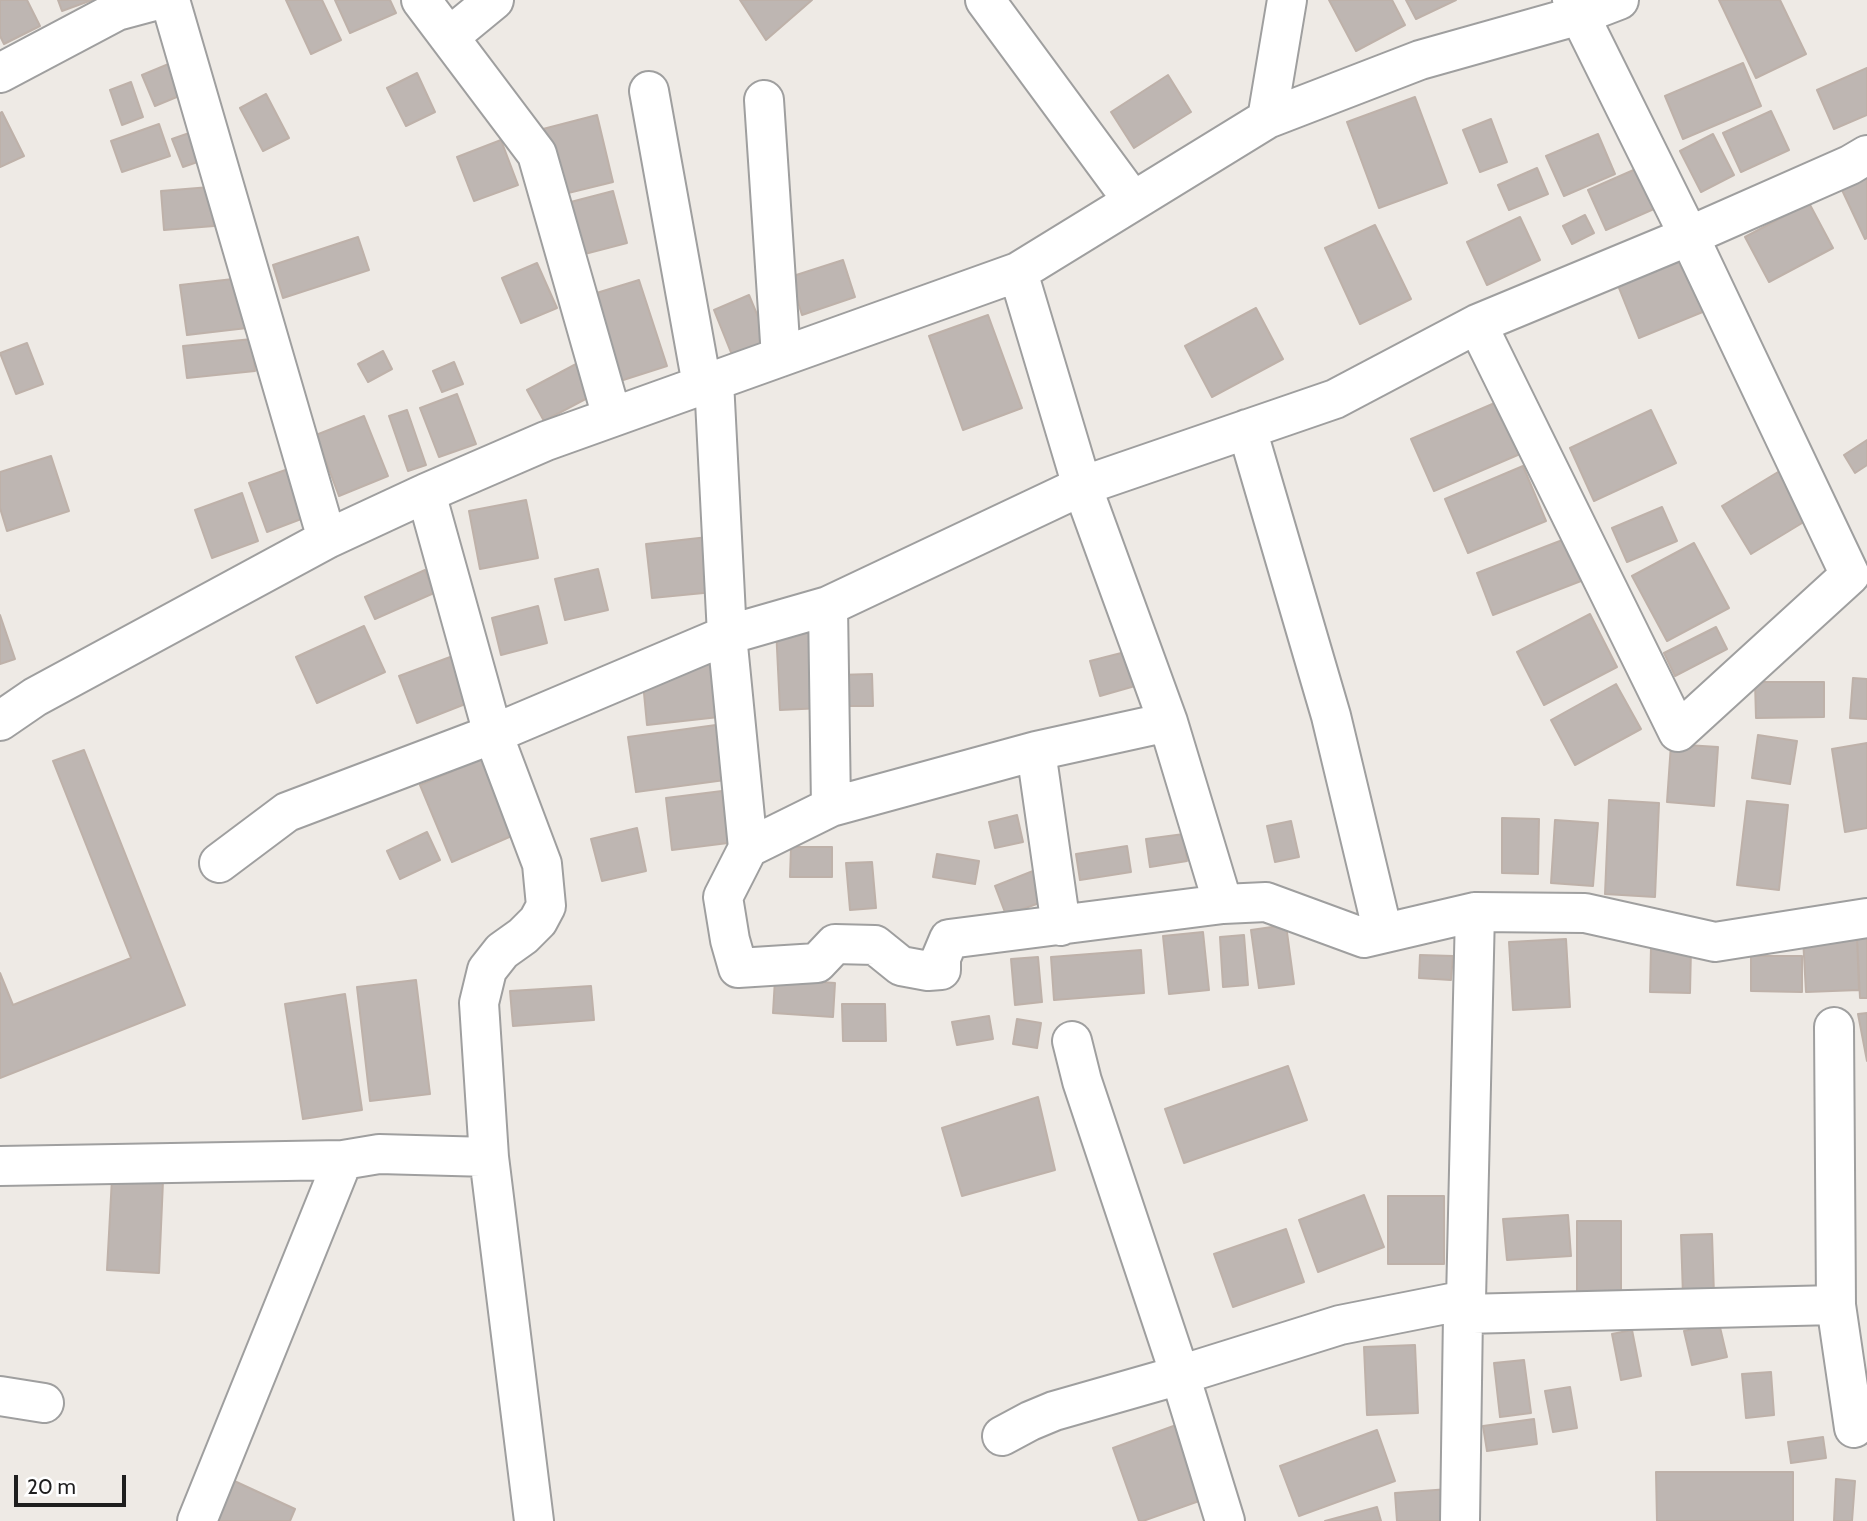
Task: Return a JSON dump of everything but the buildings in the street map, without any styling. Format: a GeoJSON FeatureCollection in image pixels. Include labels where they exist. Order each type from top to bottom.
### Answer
{"type":"FeatureCollection","features":[{"type":"Feature","properties":{"kind":"street"},"geometry":{"type":"LineString","coordinates":[[0,73],[116,5],[158,0]]}},
{"type":"Feature","properties":{"kind":"street"},"geometry":{"type":"LineString","coordinates":[[170,0],[327,539]]}},
{"type":"Feature","properties":{"kind":"street"},"geometry":{"type":"LineString","coordinates":[[421,0],[537,154],[612,417]]}},
{"type":"Feature","properties":{"kind":"street"},"geometry":{"type":"LineString","coordinates":[[449,37],[495,0]]}},
{"type":"Feature","properties":{"kind":"street"},"geometry":{"type":"LineString","coordinates":[[985,0],[1133,201]]}},
{"type":"Feature","properties":{"kind":"street"},"geometry":{"type":"LineString","coordinates":[[1267,118],[1287,0]]}},
{"type":"Feature","properties":{"kind":"street"},"geometry":{"type":"LineString","coordinates":[[0,721],[35,697],[327,539],[426,493],[546,441],[1018,272],[1267,118],[1420,60],[1576,7],[1619,0]]}},
{"type":"Feature","properties":{"kind":"street"},"geometry":{"type":"LineString","coordinates":[[1476,324],[1678,732],[1850,575],[1689,236],[1576,7]]}},
{"type":"Feature","properties":{"kind":"street"},"geometry":{"type":"LineString","coordinates":[[649,90],[708,383],[727,635],[748,848],[723,897],[738,968],[817,963],[835,944],[875,945],[901,966],[928,971],[941,970],[941,958],[949,939],[1223,904],[1266,902],[1364,938],[1475,912],[1585,913],[1715,942],[1867,918]]}},
{"type":"Feature","properties":{"kind":"street"},"geometry":{"type":"LineString","coordinates":[[764,100],[781,357]]}},
{"type":"Feature","properties":{"kind":"street"},"geometry":{"type":"LineString","coordinates":[[219,863],[287,812],[493,734],[727,635],[828,606],[1082,486],[1335,399],[1476,324],[1689,236],[1867,155]]}},
{"type":"Feature","properties":{"kind":"street"},"geometry":{"type":"LineString","coordinates":[[1018,272],[1082,486],[1168,722],[1223,904]]}},
{"type":"Feature","properties":{"kind":"street"},"geometry":{"type":"LineString","coordinates":[[1247,429],[1331,716],[1383,933]]}},
{"type":"Feature","properties":{"kind":"street"},"geometry":{"type":"LineString","coordinates":[[426,493],[493,734],[542,864],[546,906],[538,921],[502,951],[487,970],[479,1003],[489,1157],[534,1521]]}},
{"type":"Feature","properties":{"kind":"street"},"geometry":{"type":"LineString","coordinates":[[828,606],[831,807]]}},
{"type":"Feature","properties":{"kind":"street"},"geometry":{"type":"LineString","coordinates":[[748,848],[831,807],[1036,751],[1168,722]]}},
{"type":"Feature","properties":{"kind":"street"},"geometry":{"type":"LineString","coordinates":[[1036,751],[1061,926]]}},
{"type":"Feature","properties":{"kind":"street"},"geometry":{"type":"LineString","coordinates":[[1460,1521],[1475,912]]}},
{"type":"Feature","properties":{"kind":"street"},"geometry":{"type":"LineString","coordinates":[[1834,1027],[1836,1305],[1854,1428]]}},
{"type":"Feature","properties":{"kind":"street"},"geometry":{"type":"LineString","coordinates":[[1072,1041],[1082,1081],[1181,1375],[1225,1521]]}},
{"type":"Feature","properties":{"kind":"street"},"geometry":{"type":"LineString","coordinates":[[0,1166],[343,1160],[379,1154],[489,1157]]}},
{"type":"Feature","properties":{"kind":"street"},"geometry":{"type":"LineString","coordinates":[[197,1521],[343,1160]]}},
{"type":"Feature","properties":{"kind":"street"},"geometry":{"type":"LineString","coordinates":[[1002,1436],[1054,1411],[1340,1325],[1465,1307],[1836,1305]]}},
{"type":"Feature","properties":{"kind":"street"},"geometry":{"type":"LineString","coordinates":[[0,1396],[44,1403]]}}]}
